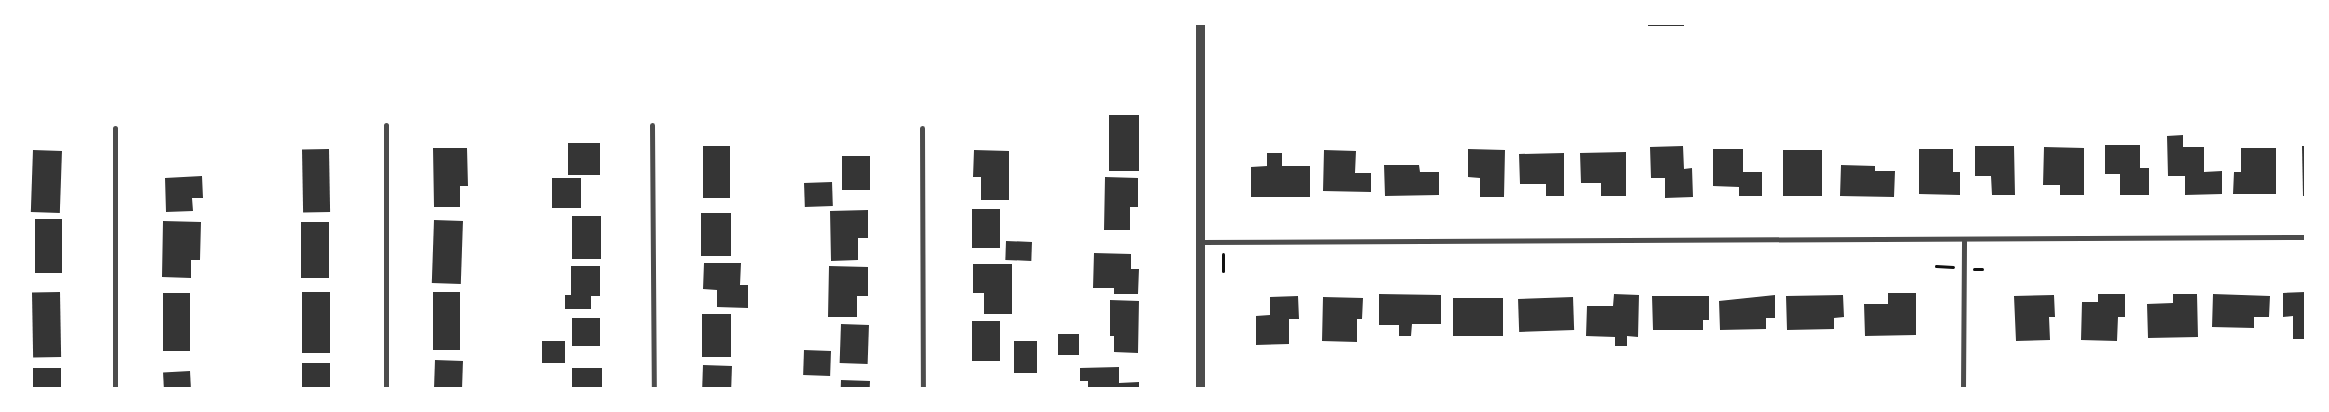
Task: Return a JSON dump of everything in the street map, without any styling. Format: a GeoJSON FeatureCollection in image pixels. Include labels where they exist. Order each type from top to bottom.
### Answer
{"type":"FeatureCollection","features":[{"type":"Feature","properties":{"kind":"street"},"geometry":{"type":"LineString","coordinates":[[1200,24],[1200,388]]}},
{"type":"Feature","properties":{"kind":"street"},"geometry":{"type":"LineString","coordinates":[[386,125],[386,388]]}},
{"type":"Feature","properties":{"kind":"street"},"geometry":{"type":"LineString","coordinates":[[652,125],[654,388]]}},
{"type":"Feature","properties":{"kind":"street"},"geometry":{"type":"LineString","coordinates":[[115,128],[115,388]]}},
{"type":"Feature","properties":{"kind":"street"},"geometry":{"type":"LineString","coordinates":[[922,128],[922,388]]}},
{"type":"Feature","properties":{"kind":"street"},"geometry":{"type":"LineString","coordinates":[[1200,242],[2305,237]]}},
{"type":"Feature","properties":{"kind":"street"},"geometry":{"type":"LineString","coordinates":[[1963,388],[1964,240]]}},
{"type":"Feature","properties":{"kind":"building"},"geometry":{"type":"Polygon","coordinates":[[[1648,24],[1684,24],[1684,26],[1648,26],[1648,24]]]}},
{"type":"Feature","properties":{"kind":"building"},"geometry":{"type":"Polygon","coordinates":[[[1109,115],[1139,115],[1139,171],[1109,171],[1109,115]]]}},
{"type":"Feature","properties":{"kind":"building"},"geometry":{"type":"Polygon","coordinates":[[[2183,135],[2183,147],[2204,147],[2204,172],[2222,171],[2222,194],[2185,195],[2185,176],[2168,176],[2167,136],[2183,135]]]}},
{"type":"Feature","properties":{"kind":"building"},"geometry":{"type":"Polygon","coordinates":[[[568,143],[600,143],[600,175],[568,175],[568,143]]]}},
{"type":"Feature","properties":{"kind":"building"},"geometry":{"type":"Polygon","coordinates":[[[2105,145],[2140,145],[2140,168],[2149,168],[2149,195],[2120,195],[2120,174],[2105,174],[2105,145]]]}},
{"type":"Feature","properties":{"kind":"building"},"geometry":{"type":"Polygon","coordinates":[[[703,146],[730,146],[730,198],[703,198],[703,146]]]}},
{"type":"Feature","properties":{"kind":"building"},"geometry":{"type":"Polygon","coordinates":[[[1683,146],[1684,169],[1692,168],[1693,197],[1665,198],[1665,178],[1651,178],[1650,147],[1683,146]]]}},
{"type":"Feature","properties":{"kind":"building"},"geometry":{"type":"Polygon","coordinates":[[[1975,146],[2014,146],[2015,195],[1992,195],[1991,176],[1975,176],[1975,146]]]}},
{"type":"Feature","properties":{"kind":"building"},"geometry":{"type":"Polygon","coordinates":[[[2302,146],[2305,146],[2305,196],[2303,196],[2302,146]]]}},
{"type":"Feature","properties":{"kind":"building"},"geometry":{"type":"Polygon","coordinates":[[[2044,147],[2084,148],[2084,195],[2060,195],[2060,185],[2043,185],[2044,147]]]}},
{"type":"Feature","properties":{"kind":"building"},"geometry":{"type":"Polygon","coordinates":[[[433,148],[467,148],[468,186],[460,186],[460,207],[434,207],[433,148]]]}},
{"type":"Feature","properties":{"kind":"building"},"geometry":{"type":"Polygon","coordinates":[[[2241,148],[2276,148],[2276,194],[2233,194],[2234,172],[2241,172],[2241,148]]]}},
{"type":"Feature","properties":{"kind":"building"},"geometry":{"type":"Polygon","coordinates":[[[302,149],[329,149],[330,212],[303,212],[302,149]]]}},
{"type":"Feature","properties":{"kind":"building"},"geometry":{"type":"Polygon","coordinates":[[[1468,149],[1505,150],[1504,197],[1480,197],[1480,178],[1468,177],[1468,149]]]}},
{"type":"Feature","properties":{"kind":"building"},"geometry":{"type":"Polygon","coordinates":[[[1713,149],[1743,149],[1743,172],[1762,172],[1762,196],[1739,196],[1739,187],[1713,186],[1713,149]]]}},
{"type":"Feature","properties":{"kind":"building"},"geometry":{"type":"Polygon","coordinates":[[[1919,149],[1953,149],[1953,172],[1960,172],[1960,195],[1919,194],[1919,149]]]}},
{"type":"Feature","properties":{"kind":"building"},"geometry":{"type":"Polygon","coordinates":[[[33,150],[62,151],[60,213],[31,212],[33,150]]]}},
{"type":"Feature","properties":{"kind":"building"},"geometry":{"type":"Polygon","coordinates":[[[974,150],[1009,151],[1009,200],[981,200],[981,177],[973,177],[974,150]]]}},
{"type":"Feature","properties":{"kind":"building"},"geometry":{"type":"Polygon","coordinates":[[[1324,150],[1356,151],[1355,173],[1371,173],[1371,192],[1323,191],[1324,150]]]}},
{"type":"Feature","properties":{"kind":"building"},"geometry":{"type":"Polygon","coordinates":[[[1783,150],[1822,150],[1822,196],[1783,196],[1783,150]]]}},
{"type":"Feature","properties":{"kind":"building"},"geometry":{"type":"Polygon","coordinates":[[[1626,152],[1626,196],[1601,196],[1601,183],[1581,183],[1580,153],[1626,152]]]}},
{"type":"Feature","properties":{"kind":"building"},"geometry":{"type":"Polygon","coordinates":[[[1267,153],[1282,153],[1282,166],[1310,166],[1310,197],[1251,197],[1251,167],[1267,166],[1267,153]]]}},
{"type":"Feature","properties":{"kind":"building"},"geometry":{"type":"Polygon","coordinates":[[[1564,153],[1564,196],[1546,196],[1546,184],[1520,184],[1519,154],[1564,153]]]}},
{"type":"Feature","properties":{"kind":"building"},"geometry":{"type":"Polygon","coordinates":[[[842,156],[870,156],[870,190],[842,190],[842,156]]]}},
{"type":"Feature","properties":{"kind":"building"},"geometry":{"type":"Polygon","coordinates":[[[1384,165],[1419,165],[1420,172],[1439,172],[1439,195],[1385,196],[1384,165]]]}},
{"type":"Feature","properties":{"kind":"building"},"geometry":{"type":"Polygon","coordinates":[[[1841,165],[1875,166],[1875,171],[1895,171],[1894,197],[1840,196],[1841,165]]]}},
{"type":"Feature","properties":{"kind":"building"},"geometry":{"type":"Polygon","coordinates":[[[202,176],[203,198],[192,198],[193,211],[166,212],[165,178],[202,176]]]}},
{"type":"Feature","properties":{"kind":"building"},"geometry":{"type":"Polygon","coordinates":[[[1105,177],[1138,178],[1138,207],[1130,207],[1130,230],[1104,230],[1105,177]]]}},
{"type":"Feature","properties":{"kind":"building"},"geometry":{"type":"Polygon","coordinates":[[[552,178],[581,178],[581,208],[552,208],[552,178]]]}},
{"type":"Feature","properties":{"kind":"building"},"geometry":{"type":"Polygon","coordinates":[[[832,182],[833,206],[805,207],[804,183],[832,182]]]}},
{"type":"Feature","properties":{"kind":"building"},"geometry":{"type":"Polygon","coordinates":[[[972,209],[1000,209],[1000,248],[972,248],[972,209]]]}},
{"type":"Feature","properties":{"kind":"building"},"geometry":{"type":"Polygon","coordinates":[[[868,210],[868,238],[858,238],[858,260],[831,261],[830,211],[868,210]]]}},
{"type":"Feature","properties":{"kind":"building"},"geometry":{"type":"Polygon","coordinates":[[[701,213],[731,213],[731,256],[701,256],[701,213]]]}},
{"type":"Feature","properties":{"kind":"building"},"geometry":{"type":"Polygon","coordinates":[[[572,216],[601,216],[601,259],[572,259],[572,216]]]}},
{"type":"Feature","properties":{"kind":"building"},"geometry":{"type":"Polygon","coordinates":[[[35,219],[62,219],[62,273],[35,273],[35,219]]]}},
{"type":"Feature","properties":{"kind":"building"},"geometry":{"type":"Polygon","coordinates":[[[434,220],[463,221],[461,284],[432,283],[434,220]]]}},
{"type":"Feature","properties":{"kind":"building"},"geometry":{"type":"Polygon","coordinates":[[[163,221],[201,222],[200,260],[191,260],[191,278],[162,277],[163,221]]]}},
{"type":"Feature","properties":{"kind":"building"},"geometry":{"type":"Polygon","coordinates":[[[301,222],[329,222],[329,278],[301,278],[301,222]]]}},
{"type":"Feature","properties":{"kind":"building"},"geometry":{"type":"Polygon","coordinates":[[[1006,241],[1032,242],[1031,261],[1005,260],[1006,241]]]}},
{"type":"Feature","properties":{"kind":"building"},"geometry":{"type":"Polygon","coordinates":[[[1094,253],[1131,254],[1131,269],[1139,269],[1138,294],[1114,294],[1114,288],[1093,288],[1094,253]]]}},
{"type":"Feature","properties":{"kind":"building"},"geometry":{"type":"Polygon","coordinates":[[[704,263],[741,263],[740,285],[748,285],[748,308],[717,307],[717,290],[703,289],[704,263]]]}},
{"type":"Feature","properties":{"kind":"building"},"geometry":{"type":"Polygon","coordinates":[[[973,264],[1012,264],[1012,314],[984,314],[984,293],[973,293],[973,264]]]}},
{"type":"Feature","properties":{"kind":"building"},"geometry":{"type":"Polygon","coordinates":[[[571,266],[600,266],[600,296],[591,296],[591,309],[565,309],[565,295],[571,295],[571,266]]]}},
{"type":"Feature","properties":{"kind":"building"},"geometry":{"type":"Polygon","coordinates":[[[829,266],[868,267],[868,296],[857,296],[857,317],[828,317],[829,266]]]}},
{"type":"Feature","properties":{"kind":"building"},"geometry":{"type":"Polygon","coordinates":[[[32,292],[60,292],[61,357],[33,357],[32,292]]]}},
{"type":"Feature","properties":{"kind":"building"},"geometry":{"type":"Polygon","coordinates":[[[302,292],[330,292],[330,353],[302,353],[302,292]]]}},
{"type":"Feature","properties":{"kind":"building"},"geometry":{"type":"Polygon","coordinates":[[[433,292],[460,292],[460,350],[433,350],[433,292]]]}},
{"type":"Feature","properties":{"kind":"building"},"geometry":{"type":"Polygon","coordinates":[[[2305,292],[2305,339],[2293,339],[2293,316],[2283,317],[2283,293],[2305,292]]]}},
{"type":"Feature","properties":{"kind":"building"},"geometry":{"type":"Polygon","coordinates":[[[163,293],[190,293],[190,351],[163,351],[163,293]]]}},
{"type":"Feature","properties":{"kind":"building"},"geometry":{"type":"Polygon","coordinates":[[[1888,293],[1916,293],[1916,335],[1865,336],[1864,304],[1888,304],[1888,293]]]}},
{"type":"Feature","properties":{"kind":"building"},"geometry":{"type":"Polygon","coordinates":[[[1379,294],[1441,295],[1441,324],[1412,324],[1411,336],[1399,336],[1399,325],[1379,325],[1379,294]]]}},
{"type":"Feature","properties":{"kind":"building"},"geometry":{"type":"Polygon","coordinates":[[[1614,294],[1639,295],[1638,337],[1627,336],[1627,346],[1615,346],[1615,337],[1586,336],[1587,306],[1613,306],[1614,294]]]}},
{"type":"Feature","properties":{"kind":"building"},"geometry":{"type":"Polygon","coordinates":[[[2098,294],[2125,294],[2125,317],[2118,317],[2117,341],[2081,340],[2082,302],[2098,302],[2098,294]]]}},
{"type":"Feature","properties":{"kind":"building"},"geometry":{"type":"Polygon","coordinates":[[[2173,294],[2197,294],[2198,337],[2148,338],[2147,304],[2173,303],[2173,294]]]}},
{"type":"Feature","properties":{"kind":"building"},"geometry":{"type":"Polygon","coordinates":[[[2213,294],[2270,296],[2269,317],[2254,317],[2254,328],[2212,327],[2213,294]]]}},
{"type":"Feature","properties":{"kind":"building"},"geometry":{"type":"Polygon","coordinates":[[[1775,295],[1775,318],[1766,318],[1766,329],[1720,330],[1719,301],[1775,295]]]}},
{"type":"Feature","properties":{"kind":"building"},"geometry":{"type":"Polygon","coordinates":[[[1843,295],[1844,317],[1834,318],[1834,329],[1787,330],[1786,296],[1843,295]]]}},
{"type":"Feature","properties":{"kind":"building"},"geometry":{"type":"Polygon","coordinates":[[[2054,295],[2055,317],[2049,317],[2050,340],[2016,341],[2014,296],[2054,295]]]}},
{"type":"Feature","properties":{"kind":"building"},"geometry":{"type":"Polygon","coordinates":[[[1298,296],[1299,319],[1289,319],[1289,344],[1256,345],[1256,316],[1270,315],[1270,297],[1298,296]]]}},
{"type":"Feature","properties":{"kind":"building"},"geometry":{"type":"Polygon","coordinates":[[[1652,296],[1709,296],[1709,320],[1703,320],[1703,330],[1653,330],[1652,296]]]}},
{"type":"Feature","properties":{"kind":"building"},"geometry":{"type":"Polygon","coordinates":[[[1323,297],[1363,298],[1362,319],[1357,319],[1357,342],[1322,341],[1323,297]]]}},
{"type":"Feature","properties":{"kind":"building"},"geometry":{"type":"Polygon","coordinates":[[[1573,297],[1574,330],[1519,332],[1518,299],[1573,297]]]}},
{"type":"Feature","properties":{"kind":"building"},"geometry":{"type":"Polygon","coordinates":[[[1453,298],[1503,298],[1503,336],[1453,336],[1453,298]]]}},
{"type":"Feature","properties":{"kind":"building"},"geometry":{"type":"Polygon","coordinates":[[[1110,300],[1139,301],[1138,353],[1114,352],[1114,336],[1110,336],[1110,300]]]}},
{"type":"Feature","properties":{"kind":"building"},"geometry":{"type":"Polygon","coordinates":[[[702,314],[731,314],[731,357],[702,357],[702,314]]]}},
{"type":"Feature","properties":{"kind":"building"},"geometry":{"type":"Polygon","coordinates":[[[572,318],[600,318],[600,346],[572,346],[572,318]]]}},
{"type":"Feature","properties":{"kind":"building"},"geometry":{"type":"Polygon","coordinates":[[[972,321],[1000,321],[1000,361],[972,361],[972,321]]]}},
{"type":"Feature","properties":{"kind":"building"},"geometry":{"type":"Polygon","coordinates":[[[841,324],[869,325],[868,364],[840,363],[841,324]]]}},
{"type":"Feature","properties":{"kind":"building"},"geometry":{"type":"Polygon","coordinates":[[[1058,334],[1079,334],[1079,355],[1058,355],[1058,334]]]}},
{"type":"Feature","properties":{"kind":"building"},"geometry":{"type":"Polygon","coordinates":[[[542,341],[565,341],[565,363],[542,363],[542,341]]]}},
{"type":"Feature","properties":{"kind":"building"},"geometry":{"type":"Polygon","coordinates":[[[1014,341],[1037,341],[1037,373],[1014,373],[1014,341]]]}},
{"type":"Feature","properties":{"kind":"building"},"geometry":{"type":"Polygon","coordinates":[[[804,350],[831,351],[830,376],[803,375],[804,350]]]}},
{"type":"Feature","properties":{"kind":"building"},"geometry":{"type":"Polygon","coordinates":[[[435,360],[463,361],[462,388],[434,388],[435,360]]]}},
{"type":"Feature","properties":{"kind":"building"},"geometry":{"type":"Polygon","coordinates":[[[302,363],[330,363],[330,388],[302,388],[302,363]]]}},
{"type":"Feature","properties":{"kind":"building"},"geometry":{"type":"Polygon","coordinates":[[[703,365],[732,366],[731,388],[702,388],[703,365]]]}},
{"type":"Feature","properties":{"kind":"building"},"geometry":{"type":"Polygon","coordinates":[[[1119,367],[1119,383],[1139,382],[1139,388],[1088,388],[1088,381],[1080,381],[1080,368],[1119,367]]]}},
{"type":"Feature","properties":{"kind":"building"},"geometry":{"type":"Polygon","coordinates":[[[33,368],[61,368],[61,388],[33,388],[33,368]]]}},
{"type":"Feature","properties":{"kind":"building"},"geometry":{"type":"Polygon","coordinates":[[[572,368],[602,368],[602,388],[572,388],[572,368]]]}},
{"type":"Feature","properties":{"kind":"building"},"geometry":{"type":"Polygon","coordinates":[[[190,371],[191,388],[164,388],[163,372],[190,371]]]}},
{"type":"Feature","properties":{"kind":"building"},"geometry":{"type":"Polygon","coordinates":[[[841,380],[870,381],[870,388],[841,388],[841,380]]]}}]}
